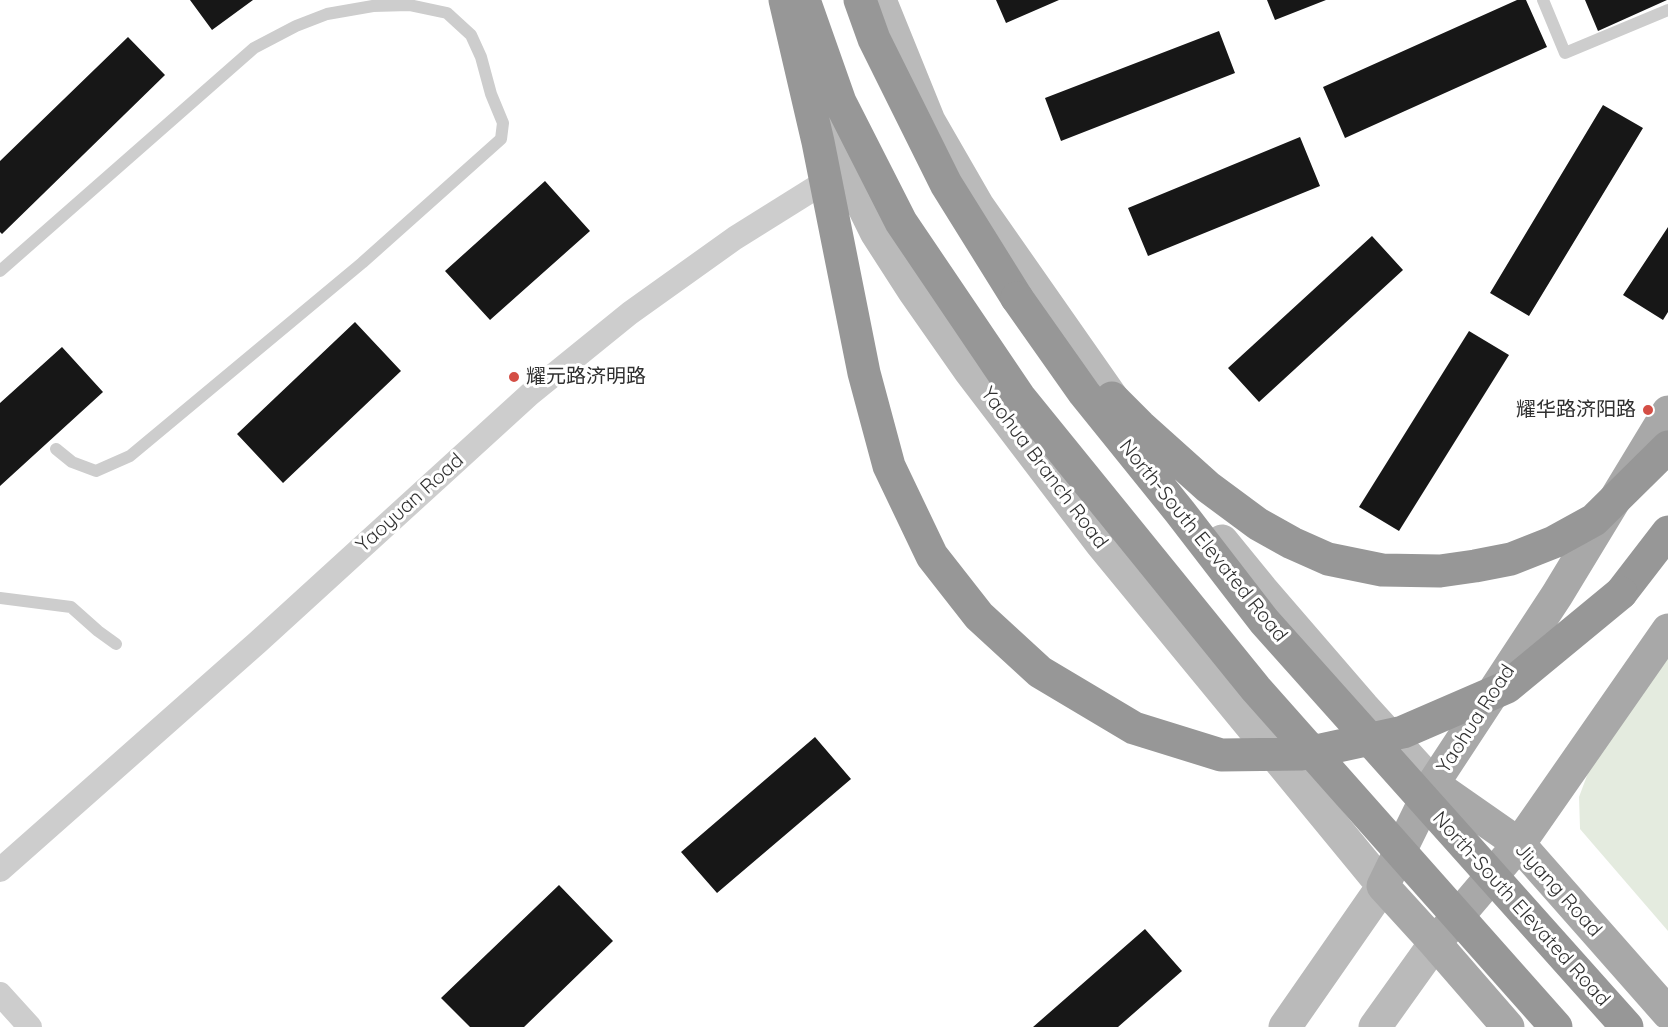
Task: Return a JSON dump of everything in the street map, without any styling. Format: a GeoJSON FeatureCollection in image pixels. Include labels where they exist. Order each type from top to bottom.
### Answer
{"type":"FeatureCollection","features":[{"type":"Feature","properties":{"kind":"highway"},"geometry":{"type":"LineString","coordinates":[[786,0],[818,142],[864,373],[889,466],[932,556],[980,616],[1040,672],[1134,728],[1221,755],[1302,754],[1403,732],[1507,687],[1621,593],[1668,532]]}},
{"type":"Feature","properties":{"kind":"highway"},"geometry":{"type":"LineString","coordinates":[[804,0],[840,102],[901,222],[1020,398],[1256,689],[1556,1027]]}},
{"type":"Feature","properties":{"kind":"highway","name":"North-South Elevated Road"},"geometry":{"type":"LineString","coordinates":[[860,0],[874,39],[946,184],[1017,298],[1084,393],[1264,621],[1627,1027]]}},
{"type":"Feature","properties":{"kind":"highway"},"geometry":{"type":"LineString","coordinates":[[1017,298],[1140,426],[1208,487],[1258,524],[1328,559],[1382,570],[1440,571],[1511,559],[1554,542],[1594,520],[1668,447]]}},
{"type":"Feature","properties":{"kind":"main road","name":"Yaohua Road"},"geometry":{"type":"LineString","coordinates":[[1383,886],[1433,784],[1557,595],[1668,412]]}},
{"type":"Feature","properties":{"kind":"main road"},"geometry":{"type":"LineString","coordinates":[[1435,943],[1519,844],[1668,630]]}},
{"type":"Feature","properties":{"kind":"main road","name":"Jiyang Road"},"geometry":{"type":"LineString","coordinates":[[1433,784],[1519,844],[1668,1013]]}},
{"type":"Feature","properties":{"kind":"main road"},"geometry":{"type":"LineString","coordinates":[[1383,886],[1508,1027]]}},
{"type":"Feature","properties":{"kind":"street","name":"Yaohua Branch Road"},"geometry":{"type":"LineString","coordinates":[[786,0],[845,169],[876,232],[914,291],[970,371],[1101,543],[1383,886]]}},
{"type":"Feature","properties":{"kind":"street"},"geometry":{"type":"LineString","coordinates":[[880,0],[929,121],[978,206],[1101,384],[1168,475],[1262,590],[1433,784]]}},
{"type":"Feature","properties":{"kind":"street","name":"Yaoyuan Road"},"geometry":{"type":"LineString","coordinates":[[0,870],[258,642],[530,394],[640,306],[735,238],[845,169]]}},
{"type":"Feature","properties":{"kind":"street","name":"Yaohua Road"},"geometry":{"type":"LineString","coordinates":[[1285,1027],[1383,886]]}},
{"type":"Feature","properties":{"kind":"street"},"geometry":{"type":"LineString","coordinates":[[1375,1027],[1435,943]]}},
{"type":"Feature","properties":{"kind":"street"},"geometry":{"type":"LineString","coordinates":[[0,994],[30,1027]]}},
{"type":"Feature","properties":{"kind":"lane"},"geometry":{"type":"LineString","coordinates":[[1543,0],[1565,53],[1668,10]]}},
{"type":"Feature","properties":{"kind":"lane"},"geometry":{"type":"LineString","coordinates":[[0,271],[254,48],[296,26],[327,14],[373,6],[409,5],[447,13],[471,35],[481,57],[491,94],[503,123],[501,139],[362,263],[130,456],[96,471],[72,462],[56,449]]}},
{"type":"Feature","properties":{"kind":"lane"},"geometry":{"type":"LineString","coordinates":[[0,598],[71,607],[116,644]]}},
{"type":"Feature","properties":{"kind":"shaded area"},"geometry":{"type":"Polygon","coordinates":[[[1668,649],[1668,931],[1580,829],[1579,797],[1594,757],[1668,649]]]}},
{"type":"Feature","properties":{"kind":"building"},"geometry":{"type":"Polygon","coordinates":[[[190,0],[253,0],[212,30],[190,0]]]}},
{"type":"Feature","properties":{"kind":"building"},"geometry":{"type":"Polygon","coordinates":[[[996,0],[1059,0],[1006,23],[996,0]]]}},
{"type":"Feature","properties":{"kind":"building"},"geometry":{"type":"Polygon","coordinates":[[[1267,0],[1326,0],[1275,20],[1267,0]]]}},
{"type":"Feature","properties":{"kind":"building"},"geometry":{"type":"Polygon","coordinates":[[[1517,0],[1526,0],[1547,47],[1345,138],[1323,87],[1517,0]]]}},
{"type":"Feature","properties":{"kind":"building"},"geometry":{"type":"Polygon","coordinates":[[[1585,0],[1667,0],[1598,31],[1585,0]]]}},
{"type":"Feature","properties":{"kind":"building"},"geometry":{"type":"Polygon","coordinates":[[[1219,31],[1235,73],[1061,141],[1045,98],[1219,31]]]}},
{"type":"Feature","properties":{"kind":"building"},"geometry":{"type":"Polygon","coordinates":[[[128,37],[165,75],[2,234],[0,232],[0,161],[128,37]]]}},
{"type":"Feature","properties":{"kind":"building"},"geometry":{"type":"Polygon","coordinates":[[[1603,105],[1643,128],[1529,316],[1490,293],[1603,105]]]}},
{"type":"Feature","properties":{"kind":"building"},"geometry":{"type":"Polygon","coordinates":[[[1300,137],[1320,186],[1148,256],[1128,208],[1300,137]]]}},
{"type":"Feature","properties":{"kind":"building"},"geometry":{"type":"Polygon","coordinates":[[[545,181],[590,231],[490,320],[445,271],[545,181]]]}},
{"type":"Feature","properties":{"kind":"building"},"geometry":{"type":"Polygon","coordinates":[[[1668,227],[1668,312],[1663,320],[1623,295],[1668,227]]]}},
{"type":"Feature","properties":{"kind":"building"},"geometry":{"type":"Polygon","coordinates":[[[1372,236],[1403,270],[1259,402],[1228,368],[1372,236]]]}},
{"type":"Feature","properties":{"kind":"building"},"geometry":{"type":"Polygon","coordinates":[[[355,322],[401,371],[283,483],[237,434],[355,322]]]}},
{"type":"Feature","properties":{"kind":"building"},"geometry":{"type":"Polygon","coordinates":[[[1469,331],[1509,355],[1399,531],[1359,507],[1469,331]]]}},
{"type":"Feature","properties":{"kind":"building"},"geometry":{"type":"Polygon","coordinates":[[[62,347],[103,392],[0,486],[0,403],[62,347]]]}},
{"type":"Feature","properties":{"kind":"building"},"geometry":{"type":"Polygon","coordinates":[[[815,737],[851,779],[717,893],[681,852],[815,737]]]}},
{"type":"Feature","properties":{"kind":"building"},"geometry":{"type":"Polygon","coordinates":[[[559,885],[613,941],[524,1027],[470,1027],[441,998],[559,885]]]}},
{"type":"Feature","properties":{"kind":"building"},"geometry":{"type":"Polygon","coordinates":[[[1145,929],[1182,971],[1118,1027],[1033,1027],[1145,929]]]}},
{"type":"Feature","properties":{"kind":"place","name":"耀元路济明路"},"geometry":{"type":"Point","coordinates":[514,377]}},
{"type":"Feature","properties":{"kind":"place","name":"耀华路济阳路"},"geometry":{"type":"Point","coordinates":[1648,410]}}]}
